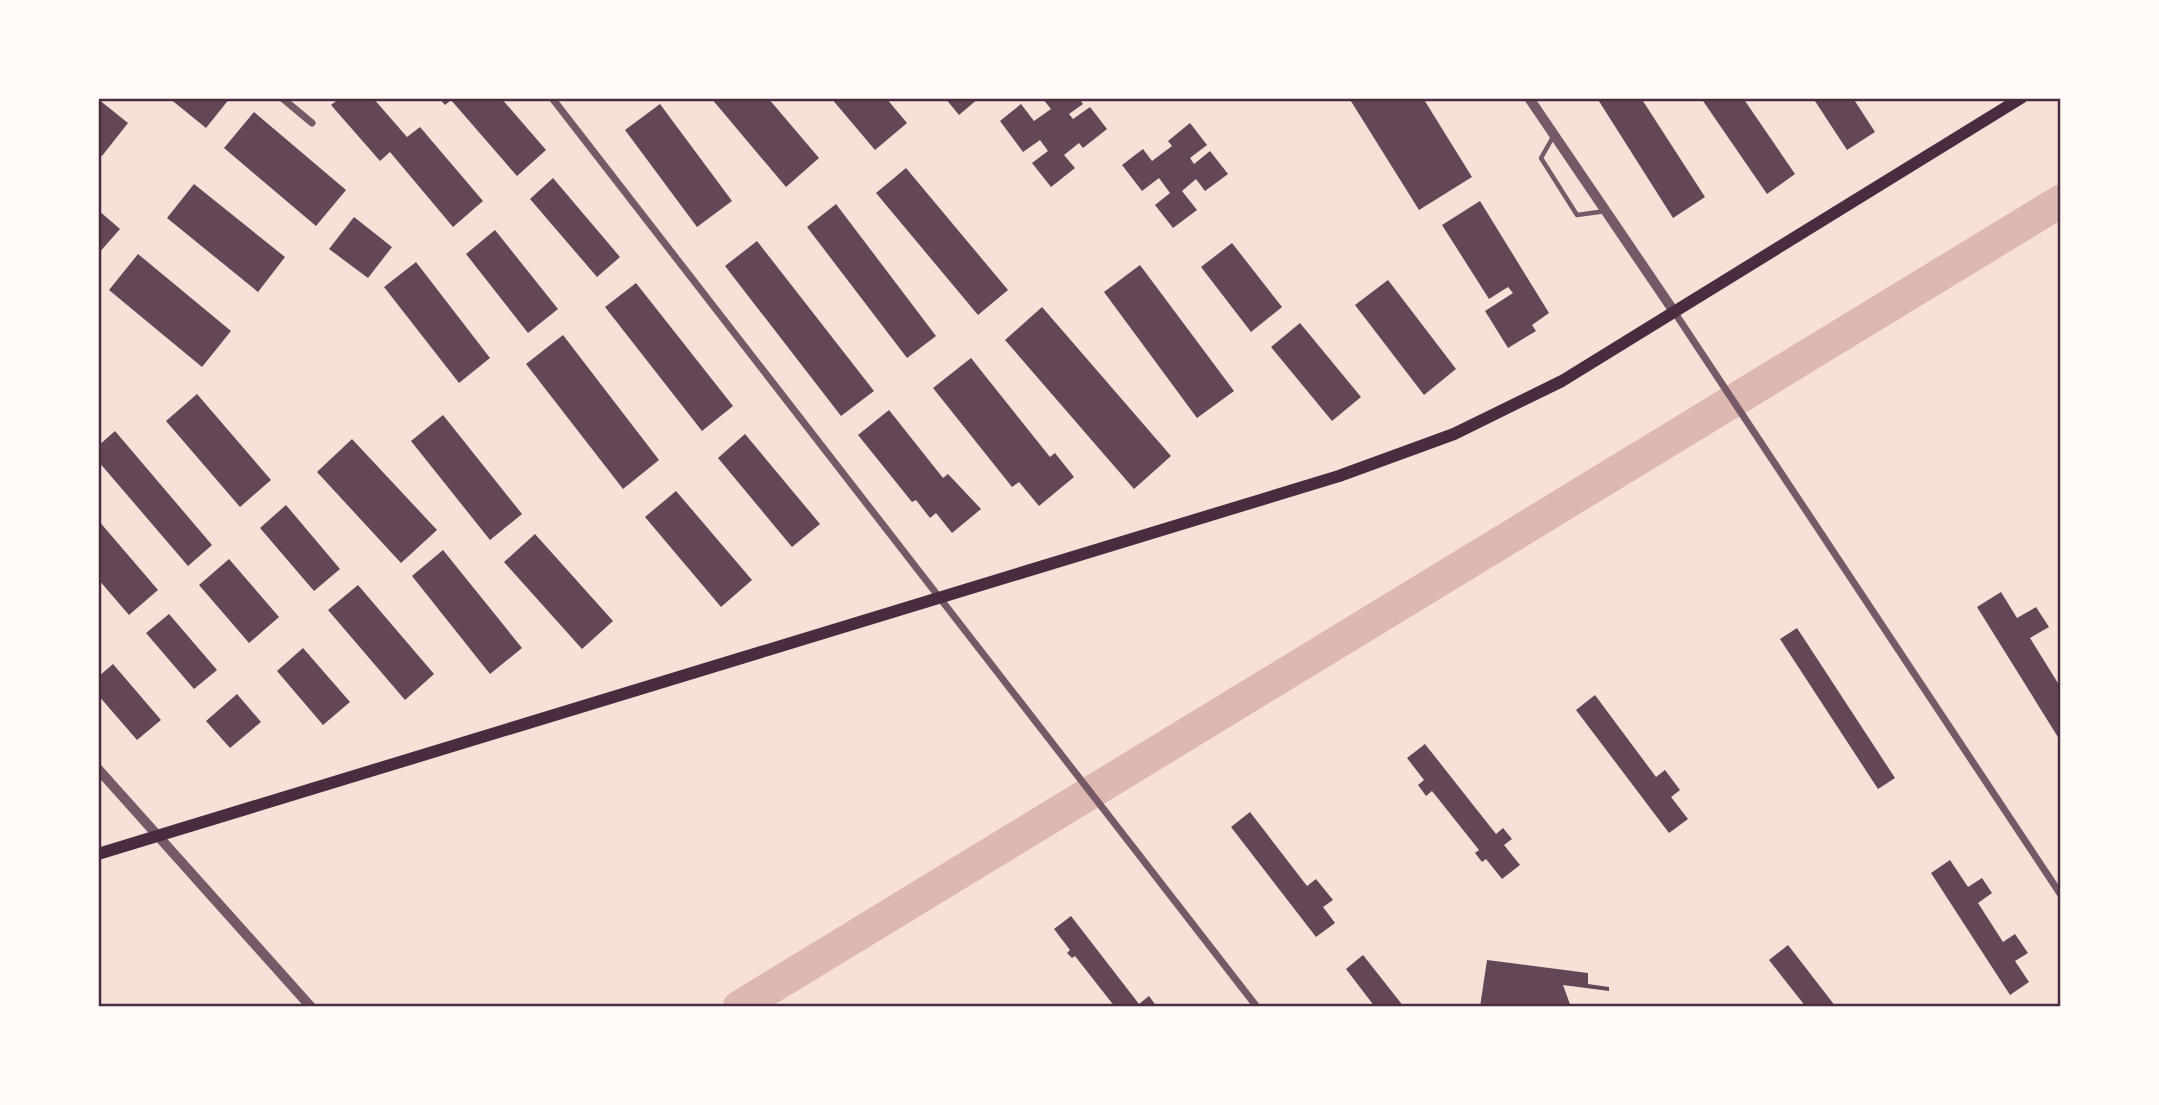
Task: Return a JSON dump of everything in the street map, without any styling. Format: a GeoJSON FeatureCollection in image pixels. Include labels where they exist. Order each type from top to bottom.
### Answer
{"type":"FeatureCollection","features":[{"type":"Feature","properties":{"kind":"main road"},"geometry":{"type":"LineString","coordinates":[[98,854],[1397,456],[1508,409],[1675,313],[2021,98]]}},
{"type":"Feature","properties":{"kind":"street"},"geometry":{"type":"LineString","coordinates":[[282,98],[312,123]]}},
{"type":"Feature","properties":{"kind":"street"},"geometry":{"type":"LineString","coordinates":[[552,98],[1257,1007]]}},
{"type":"Feature","properties":{"kind":"street"},"geometry":{"type":"LineString","coordinates":[[1529,98],[1555,133],[2061,895]]}},
{"type":"Feature","properties":{"kind":"street"},"geometry":{"type":"LineString","coordinates":[[98,769],[311,1007]]}},
{"type":"Feature","properties":{"kind":"lane"},"geometry":{"type":"LineString","coordinates":[[1555,133],[1541,158],[1577,215],[1607,211]]}},
{"type":"Feature","properties":{"kind":"building"},"geometry":{"type":"Polygon","coordinates":[[[169,98],[230,98],[206,128],[169,98]]]}},
{"type":"Feature","properties":{"kind":"building"},"geometry":{"type":"Polygon","coordinates":[[[340,98],[373,98],[407,137],[420,127],[483,201],[453,227],[390,152],[380,161],[331,105],[340,98]]]}},
{"type":"Feature","properties":{"kind":"building"},"geometry":{"type":"Polygon","coordinates":[[[439,98],[501,98],[546,150],[517,176],[451,100],[445,105],[439,98]]]}},
{"type":"Feature","properties":{"kind":"building"},"geometry":{"type":"Polygon","coordinates":[[[711,98],[768,98],[819,158],[786,187],[711,98]]]}},
{"type":"Feature","properties":{"kind":"building"},"geometry":{"type":"Polygon","coordinates":[[[831,98],[886,98],[907,123],[875,150],[831,98]]]}},
{"type":"Feature","properties":{"kind":"building"},"geometry":{"type":"Polygon","coordinates":[[[945,98],[979,98],[959,115],[945,98]]]}},
{"type":"Feature","properties":{"kind":"building"},"geometry":{"type":"Polygon","coordinates":[[[1042,98],[1079,98],[1083,104],[1069,114],[1073,119],[1090,107],[1107,129],[1083,148],[1079,143],[1064,155],[1075,168],[1051,187],[1032,163],[1048,151],[1040,140],[1023,152],[1000,121],[1021,104],[1034,121],[1051,109],[1042,98]]]}},
{"type":"Feature","properties":{"kind":"building"},"geometry":{"type":"Polygon","coordinates":[[[1349,98],[1423,98],[1472,177],[1419,210],[1349,98]]]}},
{"type":"Feature","properties":{"kind":"building"},"geometry":{"type":"Polygon","coordinates":[[[1597,98],[1641,98],[1705,197],[1673,218],[1597,98]]]}},
{"type":"Feature","properties":{"kind":"building"},"geometry":{"type":"Polygon","coordinates":[[[1701,98],[1743,98],[1795,174],[1767,194],[1701,98]]]}},
{"type":"Feature","properties":{"kind":"building"},"geometry":{"type":"Polygon","coordinates":[[[1813,98],[1853,98],[1875,132],[1847,150],[1813,98]]]}},
{"type":"Feature","properties":{"kind":"building"},"geometry":{"type":"Polygon","coordinates":[[[98,99],[128,123],[102,156],[98,153],[98,99]]]}},
{"type":"Feature","properties":{"kind":"building"},"geometry":{"type":"Polygon","coordinates":[[[660,104],[732,201],[697,227],[625,130],[660,104]]]}},
{"type":"Feature","properties":{"kind":"building"},"geometry":{"type":"Polygon","coordinates":[[[254,112],[346,190],[316,226],[224,148],[254,112]]]}},
{"type":"Feature","properties":{"kind":"building"},"geometry":{"type":"Polygon","coordinates":[[[1190,123],[1207,145],[1190,158],[1194,164],[1210,151],[1228,174],[1205,191],[1196,179],[1182,191],[1197,210],[1173,228],[1155,205],[1170,193],[1159,178],[1142,191],[1122,165],[1143,149],[1152,161],[1172,146],[1168,141],[1190,123]]]}},
{"type":"Feature","properties":{"kind":"building"},"geometry":{"type":"Polygon","coordinates":[[[906,168],[1008,290],[978,315],[876,193],[906,168]]]}},
{"type":"Feature","properties":{"kind":"building"},"geometry":{"type":"Polygon","coordinates":[[[553,178],[620,257],[597,277],[530,199],[553,178]]]}},
{"type":"Feature","properties":{"kind":"building"},"geometry":{"type":"Polygon","coordinates":[[[194,184],[285,257],[258,292],[167,218],[194,184]]]}},
{"type":"Feature","properties":{"kind":"building"},"geometry":{"type":"Polygon","coordinates":[[[1480,201],[1549,313],[1532,325],[1536,331],[1508,348],[1485,311],[1513,293],[1508,287],[1489,299],[1442,225],[1480,201]]]}},
{"type":"Feature","properties":{"kind":"building"},"geometry":{"type":"Polygon","coordinates":[[[836,204],[936,336],[907,358],[807,227],[836,204]]]}},
{"type":"Feature","properties":{"kind":"building"},"geometry":{"type":"Polygon","coordinates":[[[98,210],[120,229],[98,254],[98,210]]]}},
{"type":"Feature","properties":{"kind":"building"},"geometry":{"type":"Polygon","coordinates":[[[354,217],[392,247],[368,278],[329,249],[354,217]]]}},
{"type":"Feature","properties":{"kind":"building"},"geometry":{"type":"Polygon","coordinates":[[[495,230],[558,309],[528,333],[466,254],[495,230]]]}},
{"type":"Feature","properties":{"kind":"building"},"geometry":{"type":"Polygon","coordinates":[[[757,241],[874,391],[841,416],[725,266],[757,241]]]}},
{"type":"Feature","properties":{"kind":"building"},"geometry":{"type":"Polygon","coordinates":[[[1232,243],[1282,307],[1251,332],[1201,267],[1232,243]]]}},
{"type":"Feature","properties":{"kind":"building"},"geometry":{"type":"Polygon","coordinates":[[[138,254],[231,331],[202,367],[109,290],[138,254]]]}},
{"type":"Feature","properties":{"kind":"building"},"geometry":{"type":"Polygon","coordinates":[[[416,262],[490,358],[459,383],[384,287],[416,262]]]}},
{"type":"Feature","properties":{"kind":"building"},"geometry":{"type":"Polygon","coordinates":[[[1140,265],[1234,391],[1197,418],[1104,292],[1140,265]]]}},
{"type":"Feature","properties":{"kind":"building"},"geometry":{"type":"Polygon","coordinates":[[[1388,280],[1456,369],[1424,395],[1355,305],[1388,280]]]}},
{"type":"Feature","properties":{"kind":"building"},"geometry":{"type":"Polygon","coordinates":[[[636,283],[733,406],[702,431],[605,307],[636,283]]]}},
{"type":"Feature","properties":{"kind":"building"},"geometry":{"type":"Polygon","coordinates":[[[1042,307],[1171,456],[1134,489],[1005,340],[1042,307]]]}},
{"type":"Feature","properties":{"kind":"building"},"geometry":{"type":"Polygon","coordinates":[[[1300,323],[1361,397],[1332,421],[1271,347],[1300,323]]]}},
{"type":"Feature","properties":{"kind":"building"},"geometry":{"type":"Polygon","coordinates":[[[563,335],[659,460],[623,489],[526,364],[563,335]]]}},
{"type":"Feature","properties":{"kind":"building"},"geometry":{"type":"Polygon","coordinates":[[[971,358],[1050,457],[1055,453],[1074,477],[1039,506],[1019,482],[1012,487],[933,388],[971,358]]]}},
{"type":"Feature","properties":{"kind":"building"},"geometry":{"type":"Polygon","coordinates":[[[197,394],[271,480],[240,507],[166,421],[197,394]]]}},
{"type":"Feature","properties":{"kind":"building"},"geometry":{"type":"Polygon","coordinates":[[[889,410],[943,478],[948,474],[981,509],[952,533],[936,513],[930,518],[916,500],[912,502],[858,435],[889,410]]]}},
{"type":"Feature","properties":{"kind":"building"},"geometry":{"type":"Polygon","coordinates":[[[443,415],[522,514],[490,540],[411,441],[443,415]]]}},
{"type":"Feature","properties":{"kind":"building"},"geometry":{"type":"Polygon","coordinates":[[[115,431],[212,545],[188,566],[98,461],[98,446],[115,431]]]}},
{"type":"Feature","properties":{"kind":"building"},"geometry":{"type":"Polygon","coordinates":[[[745,434],[820,524],[792,547],[718,458],[745,434]]]}},
{"type":"Feature","properties":{"kind":"building"},"geometry":{"type":"Polygon","coordinates":[[[352,439],[437,530],[401,563],[317,472],[352,439]]]}},
{"type":"Feature","properties":{"kind":"building"},"geometry":{"type":"Polygon","coordinates":[[[676,491],[752,580],[721,607],[645,517],[676,491]]]}},
{"type":"Feature","properties":{"kind":"building"},"geometry":{"type":"Polygon","coordinates":[[[286,505],[340,569],[314,591],[260,528],[286,505]]]}},
{"type":"Feature","properties":{"kind":"building"},"geometry":{"type":"Polygon","coordinates":[[[98,520],[158,590],[129,615],[98,579],[98,520]]]}},
{"type":"Feature","properties":{"kind":"building"},"geometry":{"type":"Polygon","coordinates":[[[535,534],[613,621],[582,649],[504,562],[535,534]]]}},
{"type":"Feature","properties":{"kind":"building"},"geometry":{"type":"Polygon","coordinates":[[[443,550],[522,648],[490,674],[412,576],[443,550]]]}},
{"type":"Feature","properties":{"kind":"building"},"geometry":{"type":"Polygon","coordinates":[[[229,559],[279,617],[249,643],[199,585],[229,559]]]}},
{"type":"Feature","properties":{"kind":"building"},"geometry":{"type":"Polygon","coordinates":[[[358,585],[434,674],[405,700],[328,610],[358,585]]]}},
{"type":"Feature","properties":{"kind":"building"},"geometry":{"type":"Polygon","coordinates":[[[2001,592],[2017,618],[2036,607],[2049,627],[2030,638],[2061,688],[2061,742],[1977,607],[2001,592]]]}},
{"type":"Feature","properties":{"kind":"building"},"geometry":{"type":"Polygon","coordinates":[[[169,614],[217,670],[194,689],[146,633],[169,614]]]}},
{"type":"Feature","properties":{"kind":"building"},"geometry":{"type":"Polygon","coordinates":[[[1797,628],[1895,778],[1878,789],[1780,639],[1797,628]]]}},
{"type":"Feature","properties":{"kind":"building"},"geometry":{"type":"Polygon","coordinates":[[[303,648],[350,702],[323,725],[277,671],[303,648]]]}},
{"type":"Feature","properties":{"kind":"building"},"geometry":{"type":"Polygon","coordinates":[[[113,664],[161,720],[137,740],[98,695],[98,677],[113,664]]]}},
{"type":"Feature","properties":{"kind":"building"},"geometry":{"type":"Polygon","coordinates":[[[237,694],[261,722],[230,748],[206,721],[237,694]]]}},
{"type":"Feature","properties":{"kind":"building"},"geometry":{"type":"Polygon","coordinates":[[[1595,695],[1656,777],[1665,770],[1680,790],[1671,797],[1688,819],[1669,833],[1576,710],[1595,695]]]}},
{"type":"Feature","properties":{"kind":"building"},"geometry":{"type":"Polygon","coordinates":[[[1425,744],[1496,834],[1503,828],[1512,839],[1504,845],[1520,865],[1502,879],[1486,859],[1482,862],[1475,853],[1479,850],[1432,791],[1426,796],[1418,785],[1424,780],[1407,758],[1425,744]]]}},
{"type":"Feature","properties":{"kind":"building"},"geometry":{"type":"Polygon","coordinates":[[[1250,812],[1307,886],[1316,879],[1333,900],[1323,907],[1335,923],[1316,937],[1231,827],[1250,812]]]}},
{"type":"Feature","properties":{"kind":"building"},"geometry":{"type":"Polygon","coordinates":[[[1950,860],[1968,887],[1982,878],[1992,893],[1978,903],[2003,942],[2015,934],[2028,953],[2015,961],[2029,982],[2010,995],[1931,873],[1950,860]]]}},
{"type":"Feature","properties":{"kind":"building"},"geometry":{"type":"Polygon","coordinates":[[[1071,916],[1139,1004],[1149,996],[1157,1007],[1115,1007],[1075,956],[1072,958],[1067,953],[1070,950],[1054,929],[1071,916]]]}},
{"type":"Feature","properties":{"kind":"building"},"geometry":{"type":"Polygon","coordinates":[[[1788,945],[1836,1007],[1806,1007],[1769,960],[1788,945]]]}},
{"type":"Feature","properties":{"kind":"building"},"geometry":{"type":"Polygon","coordinates":[[[1363,955],[1404,1007],[1375,1007],[1346,969],[1363,955]]]}},
{"type":"Feature","properties":{"kind":"building"},"geometry":{"type":"Polygon","coordinates":[[[1487,960],[1588,973],[1588,984],[1609,987],[1609,991],[1563,985],[1571,1007],[1480,1007],[1487,960]]]}},
{"type":"Feature","properties":{"kind":"waterway"},"geometry":{"type":"LineString","coordinates":[[739,1007],[2061,201]]}}]}
